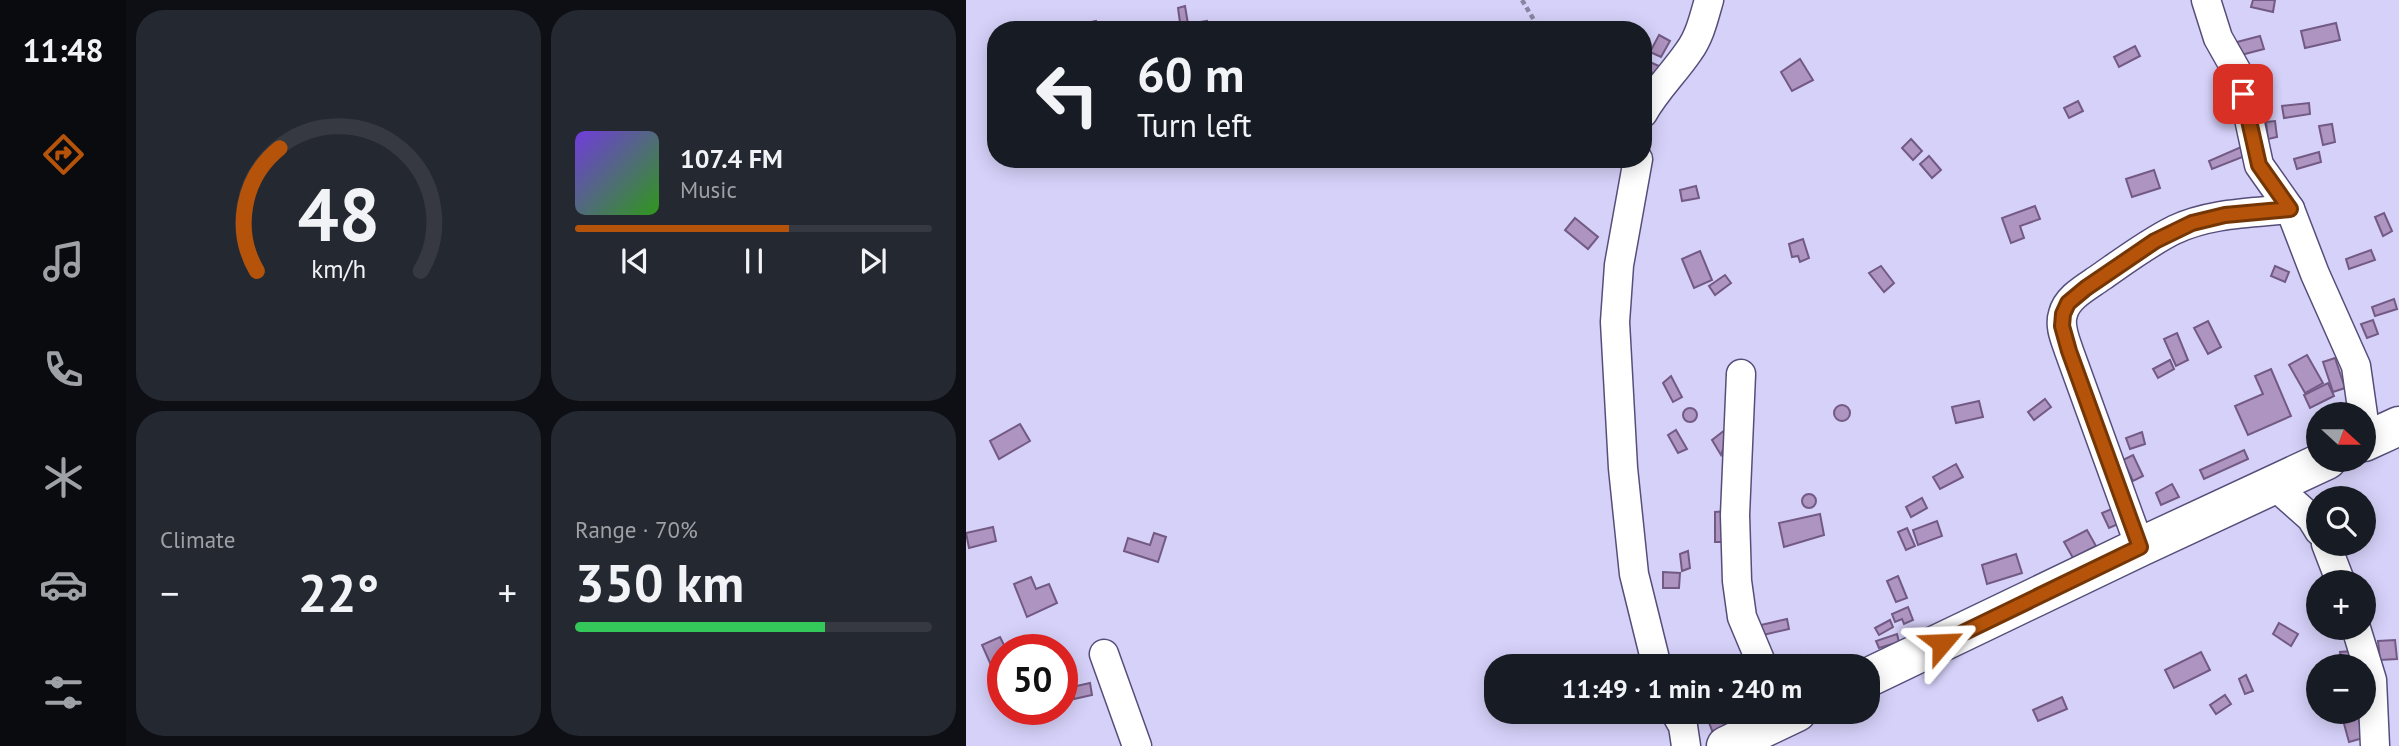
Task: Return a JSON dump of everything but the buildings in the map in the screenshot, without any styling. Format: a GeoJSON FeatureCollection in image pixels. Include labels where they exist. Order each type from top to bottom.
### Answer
{"type":"FeatureCollection","features":[{"type":"Feature","properties":{"kind":"main road"},"geometry":{"type":"LineString","coordinates":[[1880,672],[2306,470]]}},
{"type":"Feature","properties":{"kind":"street"},"geometry":{"type":"LineString","coordinates":[[1652,100],[1698,36],[1709,0]]}},
{"type":"Feature","properties":{"kind":"street"},"geometry":{"type":"LineString","coordinates":[[2206,0],[2218,38],[2240,77],[2259,165],[2290,209],[2315,274],[2356,366],[2365,402]]}},
{"type":"Feature","properties":{"kind":"street"},"geometry":{"type":"LineString","coordinates":[[1636,168],[1619,265],[1615,322],[1623,468],[1634,574],[1654,654]]}},
{"type":"Feature","properties":{"kind":"street"},"geometry":{"type":"LineString","coordinates":[[2140,547],[2069,351],[2062,326],[2063,314],[2068,303],[2086,288],[2174,230],[2225,215],[2290,209]]}},
{"type":"Feature","properties":{"kind":"street"},"geometry":{"type":"LineString","coordinates":[[1741,374],[1735,515],[1737,581],[1742,617],[1758,654]]}},
{"type":"Feature","properties":{"kind":"street"},"geometry":{"type":"LineString","coordinates":[[2274,486],[2306,514]]}},
{"type":"Feature","properties":{"kind":"street"},"geometry":{"type":"LineString","coordinates":[[2360,640],[2372,680],[2375,746]]}},
{"type":"Feature","properties":{"kind":"street"},"geometry":{"type":"LineString","coordinates":[[1104,654],[1137,746]]}},
{"type":"Feature","properties":{"kind":"street"},"geometry":{"type":"LineString","coordinates":[[1682,724],[1686,746]]}},
{"type":"Feature","properties":{"kind":"path"},"geometry":{"type":"LineString","coordinates":[[1522,0],[1535,21]]}},
{"type":"Feature","properties":{"kind":"route"},"geometry":{"type":"LineString","coordinates":[[1942,643],[2140,547],[2069,351],[2062,326],[2063,314],[2068,303],[2086,288],[2174,230],[2225,215],[2290,209],[2259,165],[2243,94]]}}]}
